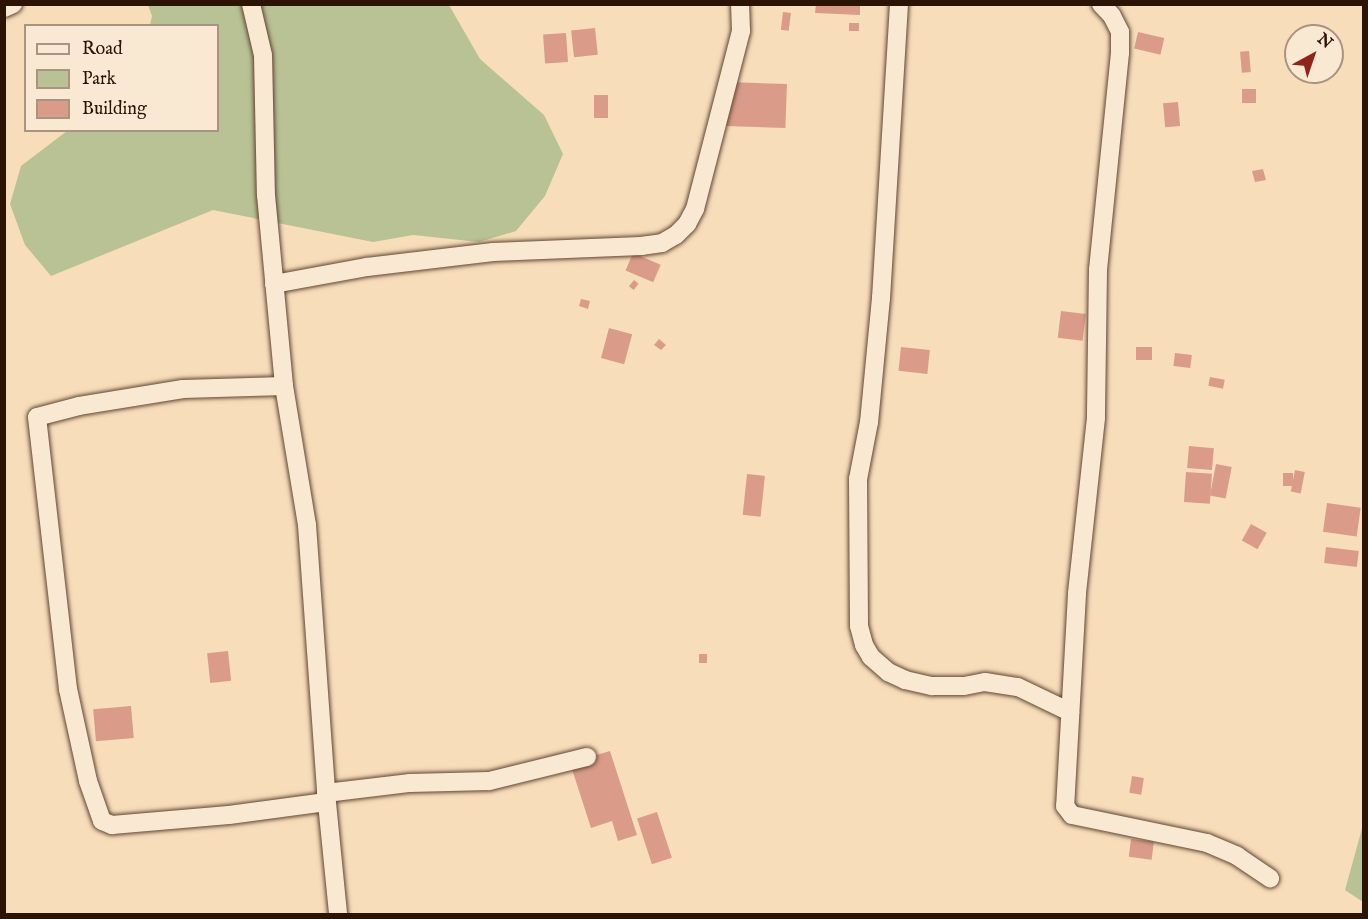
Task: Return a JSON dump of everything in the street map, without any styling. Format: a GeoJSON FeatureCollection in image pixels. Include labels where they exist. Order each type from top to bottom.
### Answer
{"type":"FeatureCollection","features":[{"type":"Feature","properties":{"kind":"street"},"geometry":{"type":"LineString","coordinates":[[4,8],[13,4]]}},
{"type":"Feature","properties":{"kind":"street"},"geometry":{"type":"LineString","coordinates":[[251,4],[263,55],[266,195],[284,386],[307,525],[326,798],[338,915]]}},
{"type":"Feature","properties":{"kind":"street"},"geometry":{"type":"LineString","coordinates":[[274,284],[367,267],[493,252],[641,246],[662,243],[676,235],[687,224],[695,209],[741,30],[740,4]]}},
{"type":"Feature","properties":{"kind":"street"},"geometry":{"type":"LineString","coordinates":[[899,4],[881,298],[869,422],[858,479],[859,626],[864,645],[871,657],[888,672],[905,680],[932,686],[1000,683],[1036,693],[1070,712]]}},
{"type":"Feature","properties":{"kind":"street"},"geometry":{"type":"LineString","coordinates":[[1101,4],[1112,16],[1120,32],[1120,53],[1098,270],[1096,418],[1077,594],[1065,806],[1072,815],[1207,843],[1237,856],[1270,878]]}},
{"type":"Feature","properties":{"kind":"street"},"geometry":{"type":"LineString","coordinates":[[284,386],[183,389],[79,406],[37,417],[68,689],[87,781],[102,821],[112,825],[229,815],[410,783],[489,781],[587,757]]}},
{"type":"Feature","properties":{"kind":"green space"},"geometry":{"type":"Polygon","coordinates":[[[148,5],[449,5],[480,59],[544,115],[563,154],[545,196],[516,231],[479,242],[413,235],[373,242],[213,210],[51,276],[25,245],[10,204],[21,166],[66,132],[219,132],[219,24],[150,24],[152,16],[148,5]]]}},
{"type":"Feature","properties":{"kind":"green space"},"geometry":{"type":"Polygon","coordinates":[[[1363,825],[1363,902],[1345,890],[1363,825]]]}},
{"type":"Feature","properties":{"kind":"building"},"geometry":{"type":"Polygon","coordinates":[[[816,4],[860,4],[860,15],[815,13],[816,4]]]}},
{"type":"Feature","properties":{"kind":"building"},"geometry":{"type":"Polygon","coordinates":[[[783,12],[791,13],[789,31],[781,30],[783,12]]]}},
{"type":"Feature","properties":{"kind":"building"},"geometry":{"type":"Polygon","coordinates":[[[849,23],[859,23],[859,31],[849,31],[849,23]]]}},
{"type":"Feature","properties":{"kind":"building"},"geometry":{"type":"Polygon","coordinates":[[[595,28],[598,55],[574,57],[571,31],[595,28]]]}},
{"type":"Feature","properties":{"kind":"building"},"geometry":{"type":"Polygon","coordinates":[[[1138,32],[1164,38],[1160,55],[1134,49],[1138,32]]]}},
{"type":"Feature","properties":{"kind":"building"},"geometry":{"type":"Polygon","coordinates":[[[566,33],[568,62],[545,64],[543,35],[566,33]]]}},
{"type":"Feature","properties":{"kind":"building"},"geometry":{"type":"Polygon","coordinates":[[[1249,51],[1251,72],[1242,73],[1240,52],[1249,51]]]}},
{"type":"Feature","properties":{"kind":"building"},"geometry":{"type":"Polygon","coordinates":[[[727,82],[787,84],[785,128],[725,126],[727,82]]]}},
{"type":"Feature","properties":{"kind":"building"},"geometry":{"type":"Polygon","coordinates":[[[1242,89],[1256,89],[1256,103],[1242,103],[1242,89]]]}},
{"type":"Feature","properties":{"kind":"building"},"geometry":{"type":"Polygon","coordinates":[[[594,95],[608,95],[608,118],[594,118],[594,95]]]}},
{"type":"Feature","properties":{"kind":"building"},"geometry":{"type":"Polygon","coordinates":[[[1178,102],[1180,126],[1165,127],[1163,103],[1178,102]]]}},
{"type":"Feature","properties":{"kind":"building"},"geometry":{"type":"Polygon","coordinates":[[[1263,169],[1266,180],[1255,182],[1252,171],[1263,169]]]}},
{"type":"Feature","properties":{"kind":"building"},"geometry":{"type":"Polygon","coordinates":[[[633,253],[661,265],[653,282],[626,270],[633,253]]]}},
{"type":"Feature","properties":{"kind":"building"},"geometry":{"type":"Polygon","coordinates":[[[634,280],[639,284],[634,290],[629,286],[634,280]]]}},
{"type":"Feature","properties":{"kind":"building"},"geometry":{"type":"Polygon","coordinates":[[[581,299],[590,301],[588,309],[579,306],[581,299]]]}},
{"type":"Feature","properties":{"kind":"building"},"geometry":{"type":"Polygon","coordinates":[[[1061,311],[1086,314],[1083,341],[1058,338],[1061,311]]]}},
{"type":"Feature","properties":{"kind":"building"},"geometry":{"type":"Polygon","coordinates":[[[609,328],[632,334],[624,364],[601,358],[609,328]]]}},
{"type":"Feature","properties":{"kind":"building"},"geometry":{"type":"Polygon","coordinates":[[[659,339],[666,345],[661,350],[654,345],[659,339]]]}},
{"type":"Feature","properties":{"kind":"building"},"geometry":{"type":"Polygon","coordinates":[[[901,347],[930,350],[927,374],[898,371],[901,347]]]}},
{"type":"Feature","properties":{"kind":"building"},"geometry":{"type":"Polygon","coordinates":[[[1136,347],[1152,347],[1152,360],[1136,360],[1136,347]]]}},
{"type":"Feature","properties":{"kind":"building"},"geometry":{"type":"Polygon","coordinates":[[[1175,353],[1192,355],[1190,368],[1173,366],[1175,353]]]}},
{"type":"Feature","properties":{"kind":"building"},"geometry":{"type":"Polygon","coordinates":[[[1210,377],[1225,380],[1223,389],[1208,386],[1210,377]]]}},
{"type":"Feature","properties":{"kind":"building"},"geometry":{"type":"Polygon","coordinates":[[[1189,446],[1214,448],[1212,470],[1187,468],[1189,446]]]}},
{"type":"Feature","properties":{"kind":"building"},"geometry":{"type":"Polygon","coordinates":[[[1216,464],[1232,467],[1226,498],[1210,495],[1216,464]]]}},
{"type":"Feature","properties":{"kind":"building"},"geometry":{"type":"Polygon","coordinates":[[[1295,470],[1305,472],[1301,494],[1291,492],[1295,470]]]}},
{"type":"Feature","properties":{"kind":"building"},"geometry":{"type":"Polygon","coordinates":[[[1186,472],[1212,474],[1210,504],[1184,502],[1186,472]]]}},
{"type":"Feature","properties":{"kind":"building"},"geometry":{"type":"Polygon","coordinates":[[[1283,473],[1293,473],[1293,486],[1283,486],[1283,473]]]}},
{"type":"Feature","properties":{"kind":"building"},"geometry":{"type":"Polygon","coordinates":[[[747,474],[765,476],[761,517],[743,515],[747,474]]]}},
{"type":"Feature","properties":{"kind":"building"},"geometry":{"type":"Polygon","coordinates":[[[1327,503],[1361,508],[1357,536],[1323,532],[1327,503]]]}},
{"type":"Feature","properties":{"kind":"building"},"geometry":{"type":"Polygon","coordinates":[[[1251,524],[1267,533],[1258,549],[1242,541],[1251,524]]]}},
{"type":"Feature","properties":{"kind":"building"},"geometry":{"type":"Polygon","coordinates":[[[1326,547],[1359,551],[1357,567],[1324,563],[1326,547]]]}},
{"type":"Feature","properties":{"kind":"building"},"geometry":{"type":"Polygon","coordinates":[[[228,651],[231,681],[210,683],[207,653],[228,651]]]}},
{"type":"Feature","properties":{"kind":"building"},"geometry":{"type":"Polygon","coordinates":[[[699,654],[707,654],[707,663],[699,663],[699,654]]]}},
{"type":"Feature","properties":{"kind":"building"},"geometry":{"type":"Polygon","coordinates":[[[131,706],[134,738],[96,741],[93,709],[131,706]]]}},
{"type":"Feature","properties":{"kind":"building"},"geometry":{"type":"Polygon","coordinates":[[[610,751],[637,835],[618,841],[612,821],[591,828],[570,763],[610,751]]]}},
{"type":"Feature","properties":{"kind":"building"},"geometry":{"type":"Polygon","coordinates":[[[1132,776],[1144,778],[1141,795],[1129,793],[1132,776]]]}},
{"type":"Feature","properties":{"kind":"building"},"geometry":{"type":"Polygon","coordinates":[[[657,812],[672,858],[652,864],[637,818],[657,812]]]}},
{"type":"Feature","properties":{"kind":"building"},"geometry":{"type":"Polygon","coordinates":[[[1131,839],[1154,842],[1152,860],[1129,857],[1131,839]]]}}]}
